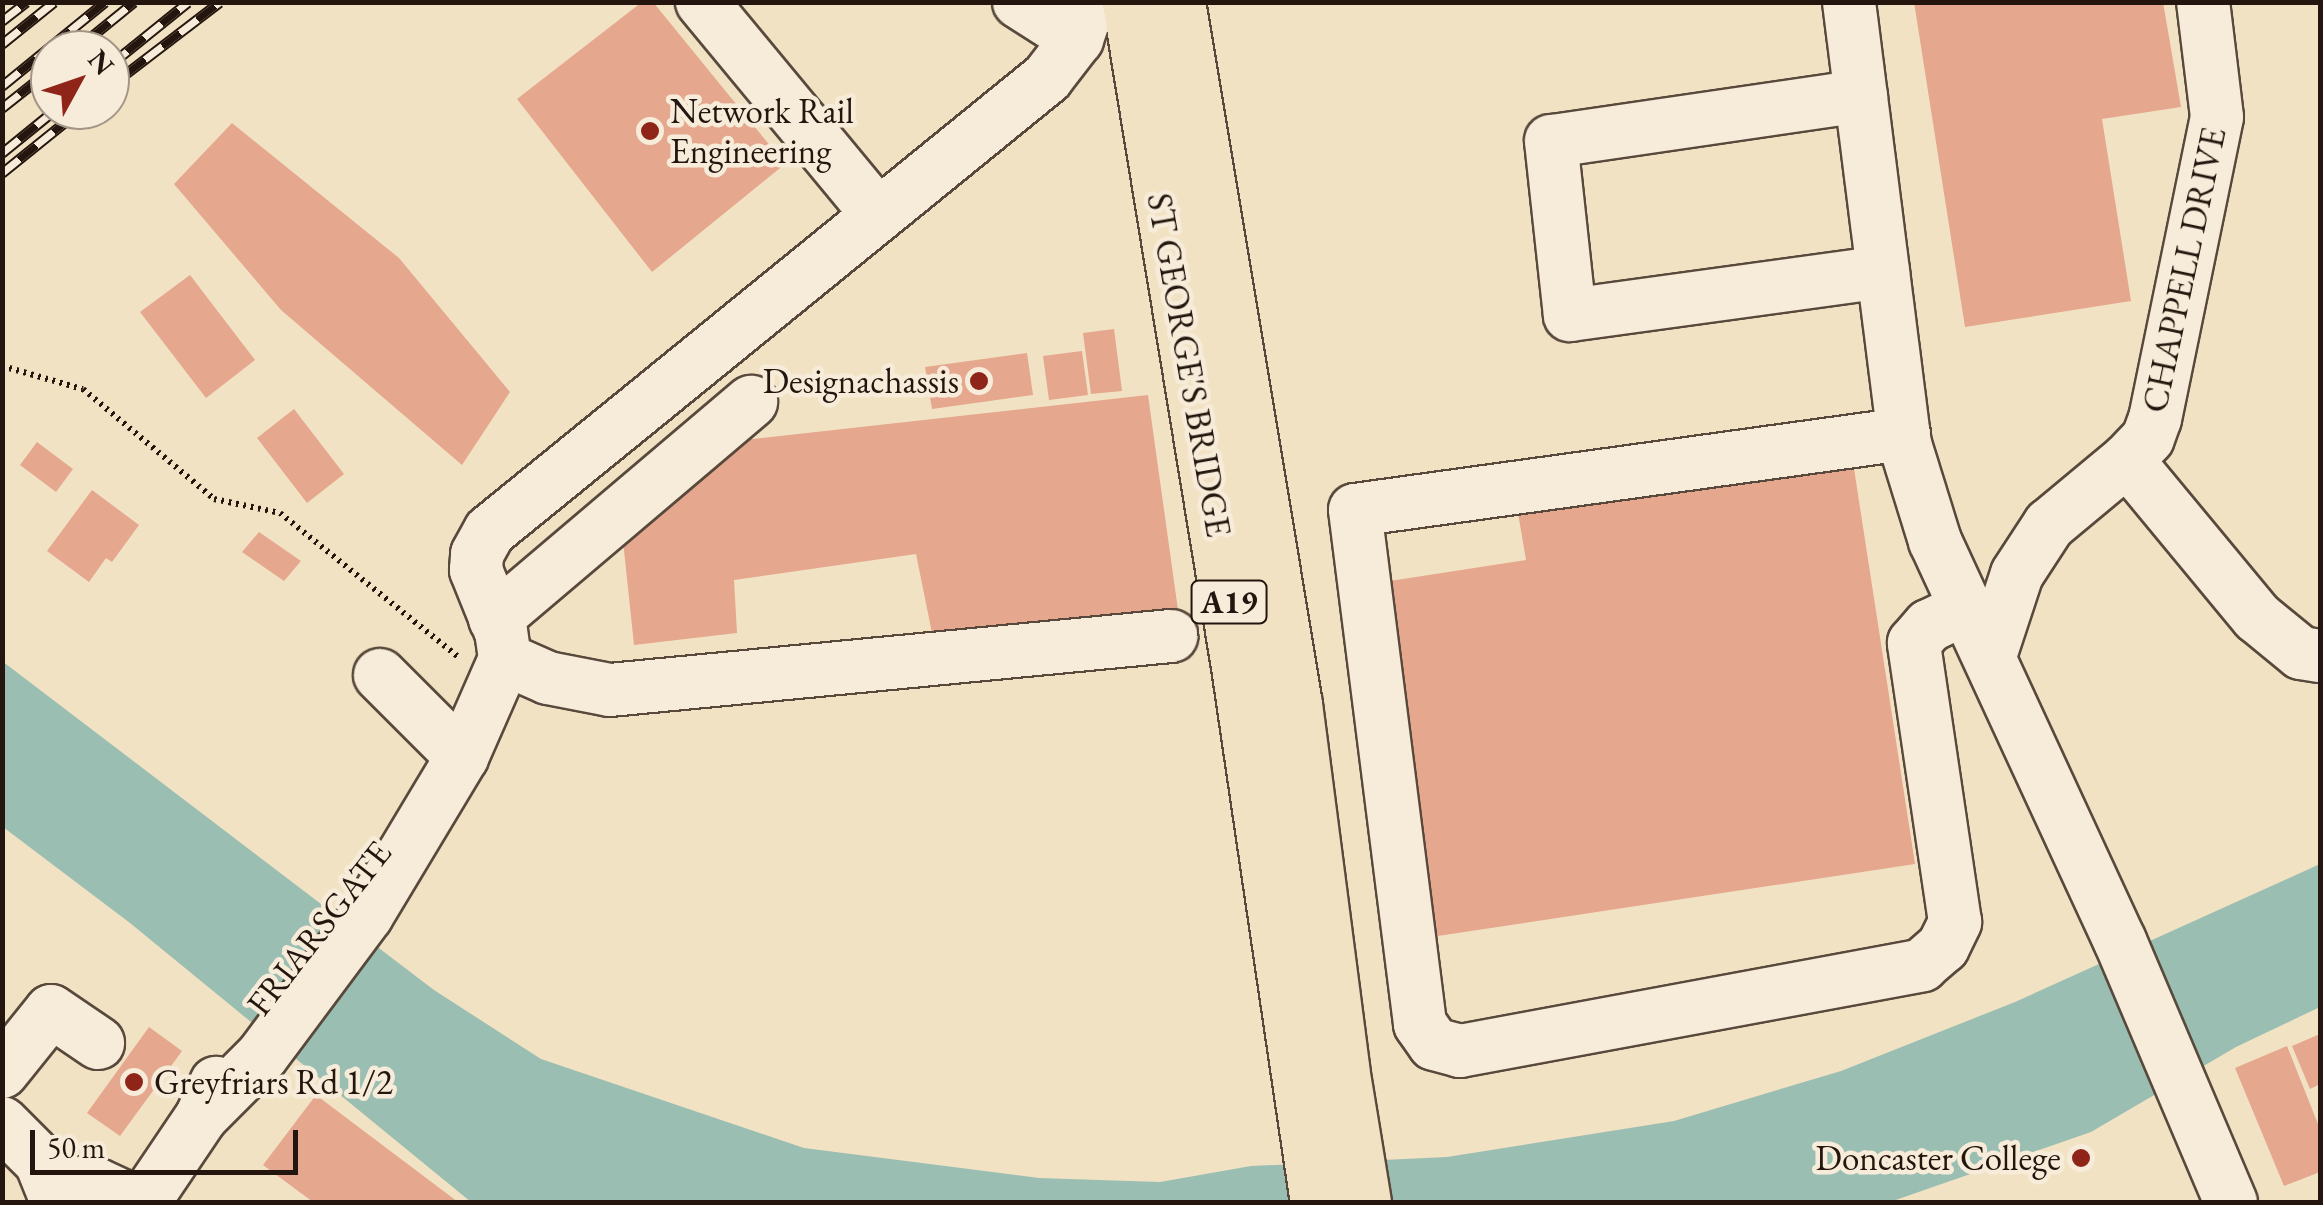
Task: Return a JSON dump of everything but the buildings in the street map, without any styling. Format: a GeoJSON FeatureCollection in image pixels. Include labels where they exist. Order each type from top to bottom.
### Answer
{"type":"FeatureCollection","features":[{"type":"Feature","properties":{"kind":"highway","name":"ST GEORGE'S BRIDGE"},"geometry":{"type":"LineString","coordinates":[[1130,2],[1240,666],[1318,1202]]}},
{"type":"Feature","properties":{"kind":"highway","name":"ST GEORGE'S BRIDGE"},"geometry":{"type":"LineString","coordinates":[[1177,2],[1294,704],[1364,1202]]}},
{"type":"Feature","properties":{"kind":"street"},"geometry":{"type":"LineString","coordinates":[[702,2],[878,215]]}},
{"type":"Feature","properties":{"kind":"street"},"geometry":{"type":"LineString","coordinates":[[1019,2],[1084,21],[1046,78],[504,518],[478,554],[494,639],[548,678],[610,690],[1171,636]]}},
{"type":"Feature","properties":{"kind":"street"},"geometry":{"type":"LineString","coordinates":[[1849,2],[1904,434],[1930,525],[2120,941],[2232,1202]]}},
{"type":"Feature","properties":{"kind":"street","name":"CHAPPELL DRIVE"},"geometry":{"type":"LineString","coordinates":[[1991,654],[2017,574],[2033,548],[2067,506],[2127,460],[2148,438],[2155,419],[2217,117],[2203,2]]}},
{"type":"Feature","properties":{"kind":"street"},"geometry":{"type":"LineString","coordinates":[[1861,96],[1551,141],[1570,315],[1884,272]]}},
{"type":"Feature","properties":{"kind":"street"},"geometry":{"type":"LineString","coordinates":[[494,639],[751,402]]}},
{"type":"Feature","properties":{"kind":"street"},"geometry":{"type":"LineString","coordinates":[[1904,434],[1355,510],[1420,1024],[1434,1044],[1460,1051],[1922,965],[1943,947],[1955,922],[1914,643],[1928,626],[1966,608]]}},
{"type":"Feature","properties":{"kind":"street"},"geometry":{"type":"LineString","coordinates":[[2127,460],[2258,617],[2301,653],[2320,656]]}},
{"type":"Feature","properties":{"kind":"street"},"geometry":{"type":"LineString","coordinates":[[1930,525],[1989,562],[2013,558],[2033,548]]}},
{"type":"Feature","properties":{"kind":"street","name":"FRIARSGATE"},"geometry":{"type":"LineString","coordinates":[[144,1202],[249,1046],[462,756],[494,639]]}},
{"type":"Feature","properties":{"kind":"street"},"geometry":{"type":"LineString","coordinates":[[380,675],[462,756]]}},
{"type":"Feature","properties":{"kind":"street"},"geometry":{"type":"LineString","coordinates":[[2,1072],[51,1012],[98,1043]]}},
{"type":"Feature","properties":{"kind":"street"},"geometry":{"type":"LineString","coordinates":[[2,1123],[33,1151],[53,1192],[98,1185],[134,1202]]}},
{"type":"Feature","properties":{"kind":"path"},"geometry":{"type":"LineString","coordinates":[[2,366],[83,390],[214,499],[280,513],[494,639]]}},
{"type":"Feature","properties":{"kind":"water"},"geometry":{"type":"Polygon","coordinates":[[[2,661],[434,990],[541,1059],[804,1148],[1039,1178],[1160,1182],[1251,1166],[1447,1157],[1674,1121],[1841,1071],[2015,1002],[2320,864],[2320,1007],[2236,1047],[2091,1132],[1890,1202],[471,1202],[130,923],[3,827],[2,661]]]}},
{"type":"Feature","properties":{"kind":"railway"},"geometry":{"type":"LineString","coordinates":[[2,21],[26,2]]}},
{"type":"Feature","properties":{"kind":"railway"},"geometry":{"type":"LineString","coordinates":[[2,44],[54,2]]}},
{"type":"Feature","properties":{"kind":"railway"},"geometry":{"type":"LineString","coordinates":[[2,86],[105,2]]}},
{"type":"Feature","properties":{"kind":"railway"},"geometry":{"type":"LineString","coordinates":[[100,30],[134,2]]}},
{"type":"Feature","properties":{"kind":"railway"},"geometry":{"type":"LineString","coordinates":[[130,49],[188,2]]}},
{"type":"Feature","properties":{"kind":"railway"},"geometry":{"type":"LineString","coordinates":[[130,71],[220,2]]}},
{"type":"Feature","properties":{"kind":"railway"},"geometry":{"type":"LineString","coordinates":[[2,108],[30,86]]}},
{"type":"Feature","properties":{"kind":"railway"},"geometry":{"type":"LineString","coordinates":[[2,153],[30,130]]}},
{"type":"Feature","properties":{"kind":"railway"},"geometry":{"type":"LineString","coordinates":[[2,173],[55,130]]}},
{"type":"Feature","properties":{"kind":"place","name":"Network Rail Engineering"},"geometry":{"type":"Point","coordinates":[650,131]}},
{"type":"Feature","properties":{"kind":"place","name":"Designachassis"},"geometry":{"type":"Point","coordinates":[979,381]}},
{"type":"Feature","properties":{"kind":"place","name":"Greyfriars Rd 1/2"},"geometry":{"type":"Point","coordinates":[134,1082]}},
{"type":"Feature","properties":{"kind":"place","name":"Doncaster College"},"geometry":{"type":"Point","coordinates":[2081,1158]}}]}
